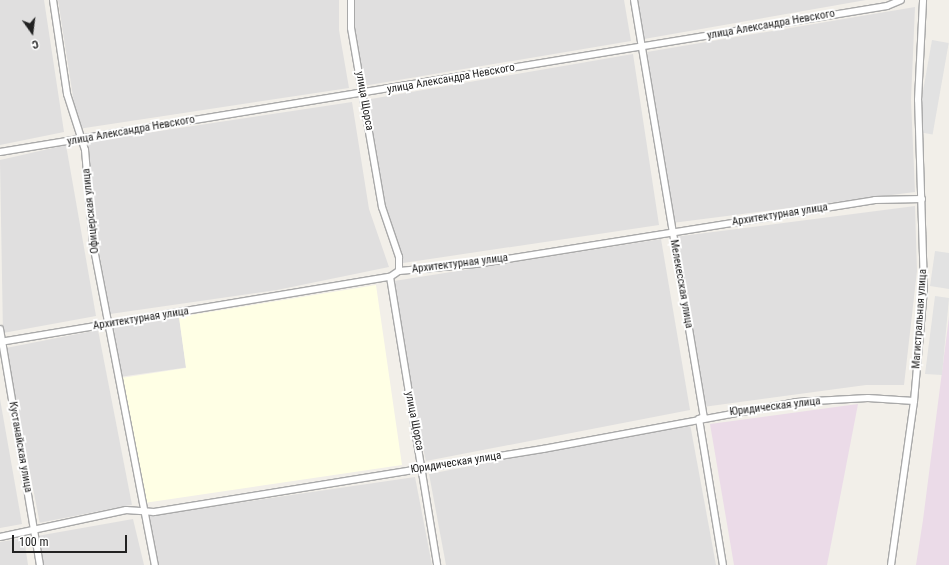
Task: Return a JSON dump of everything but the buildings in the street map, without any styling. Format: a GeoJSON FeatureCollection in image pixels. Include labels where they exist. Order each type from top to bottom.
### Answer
{"type":"FeatureCollection","features":[{"type":"Feature","properties":{"kind":"street","name":"Офицерская улица"},"geometry":{"type":"LineString","coordinates":[[53,0],[67,94],[81,140],[93,244],[110,322],[142,510],[155,565]]}},
{"type":"Feature","properties":{"kind":"street","name":"улица Щорса"},"geometry":{"type":"LineString","coordinates":[[351,0],[351,28],[382,207],[399,257],[399,271]]}},
{"type":"Feature","properties":{"kind":"street","name":"Мелекесская улица"},"geometry":{"type":"LineString","coordinates":[[634,0],[643,47],[672,230],[723,565]]}},
{"type":"Feature","properties":{"kind":"street","name":"улица Александра Невского"},"geometry":{"type":"LineString","coordinates":[[0,152],[363,94],[643,47],[901,0]]}},
{"type":"Feature","properties":{"kind":"street","name":"Магистральная улица"},"geometry":{"type":"LineString","coordinates":[[891,565],[914,401],[924,288],[918,100],[923,0]]}},
{"type":"Feature","properties":{"kind":"street","name":"Архитектурная улица"},"geometry":{"type":"LineString","coordinates":[[1,342],[110,322],[390,277],[399,271],[476,264],[672,230],[875,200],[922,199]]}},
{"type":"Feature","properties":{"kind":"street","name":"улица Щорса"},"geometry":{"type":"LineString","coordinates":[[390,277],[424,468],[437,565]]}},
{"type":"Feature","properties":{"kind":"street","name":"Кустанайская улица"},"geometry":{"type":"LineString","coordinates":[[0,329],[40,565]]}},
{"type":"Feature","properties":{"kind":"street","name":"Юридическая улица"},"geometry":{"type":"LineString","coordinates":[[0,538],[69,520],[142,510],[154,512],[424,468],[796,402],[868,398],[914,401]]}},
{"type":"Feature","properties":{"kind":"shaded area"},"geometry":{"type":"Polygon","coordinates":[[[0,0],[44,0],[64,132],[0,145],[0,0]]]}},
{"type":"Feature","properties":{"kind":"shaded area"},"geometry":{"type":"Polygon","coordinates":[[[58,0],[339,0],[339,30],[349,88],[78,129],[58,0]]]}},
{"type":"Feature","properties":{"kind":"shaded area"},"geometry":{"type":"Polygon","coordinates":[[[352,0],[624,0],[631,41],[363,86],[352,28],[352,0]]]}},
{"type":"Feature","properties":{"kind":"shaded area"},"geometry":{"type":"Polygon","coordinates":[[[637,0],[866,0],[644,39],[637,0]]]}},
{"type":"Feature","properties":{"kind":"shaded area"},"geometry":{"type":"Polygon","coordinates":[[[915,7],[911,100],[915,192],[672,223],[647,52],[915,7]]]}},
{"type":"Feature","properties":{"kind":"shaded area"},"geometry":{"type":"Polygon","coordinates":[[[932,40],[949,43],[933,135],[916,132],[932,40]]]}},
{"type":"Feature","properties":{"kind":"shaded area"},"geometry":{"type":"Polygon","coordinates":[[[633,54],[659,225],[403,263],[383,206],[365,100],[633,54]]]}},
{"type":"Feature","properties":{"kind":"shaded area"},"geometry":{"type":"Polygon","coordinates":[[[352,102],[369,209],[389,267],[277,290],[110,314],[80,143],[352,102]]]}},
{"type":"Feature","properties":{"kind":"shaded area"},"geometry":{"type":"Polygon","coordinates":[[[66,145],[96,316],[3,333],[0,160],[66,145]]]}},
{"type":"Feature","properties":{"kind":"shaded area"},"geometry":{"type":"Polygon","coordinates":[[[915,206],[917,271],[904,385],[866,385],[703,407],[674,237],[915,206]]]}},
{"type":"Feature","properties":{"kind":"shaded area"},"geometry":{"type":"Polygon","coordinates":[[[661,239],[690,410],[426,461],[404,367],[394,281],[661,239]]]}},
{"type":"Feature","properties":{"kind":"shaded area"},"geometry":{"type":"Polygon","coordinates":[[[935,251],[949,253],[949,289],[930,286],[935,251]]]}},
{"type":"Feature","properties":{"kind":"shaded area"},"geometry":{"type":"Polygon","coordinates":[[[376,285],[402,465],[144,503],[121,378],[186,368],[179,317],[376,285]]]}},
{"type":"Feature","properties":{"kind":"shaded area"},"geometry":{"type":"Polygon","coordinates":[[[935,296],[949,298],[942,375],[925,374],[935,296]]]}},
{"type":"Feature","properties":{"kind":"shaded area"},"geometry":{"type":"Polygon","coordinates":[[[179,317],[186,368],[121,377],[114,326],[179,317]]]}},
{"type":"Feature","properties":{"kind":"shaded area"},"geometry":{"type":"Polygon","coordinates":[[[949,317],[949,565],[916,565],[923,520],[949,317]]]}},
{"type":"Feature","properties":{"kind":"shaded area"},"geometry":{"type":"Polygon","coordinates":[[[98,330],[132,505],[40,523],[6,348],[98,330]]]}},
{"type":"Feature","properties":{"kind":"shaded area"},"geometry":{"type":"Polygon","coordinates":[[[0,399],[22,524],[0,528],[0,399]]]}},
{"type":"Feature","properties":{"kind":"shaded area"},"geometry":{"type":"Polygon","coordinates":[[[858,404],[827,565],[734,565],[710,424],[858,404]]]}},
{"type":"Feature","properties":{"kind":"shaded area"},"geometry":{"type":"Polygon","coordinates":[[[690,424],[716,565],[446,565],[429,474],[690,424]]]}},
{"type":"Feature","properties":{"kind":"shaded area"},"geometry":{"type":"Polygon","coordinates":[[[415,477],[432,565],[159,565],[147,516],[415,477]]]}},
{"type":"Feature","properties":{"kind":"shaded area"},"geometry":{"type":"Polygon","coordinates":[[[133,519],[144,565],[42,565],[37,536],[133,519]]]}},
{"type":"Feature","properties":{"kind":"shaded area"},"geometry":{"type":"Polygon","coordinates":[[[24,538],[28,565],[0,565],[0,542],[24,538]]]}}]}
